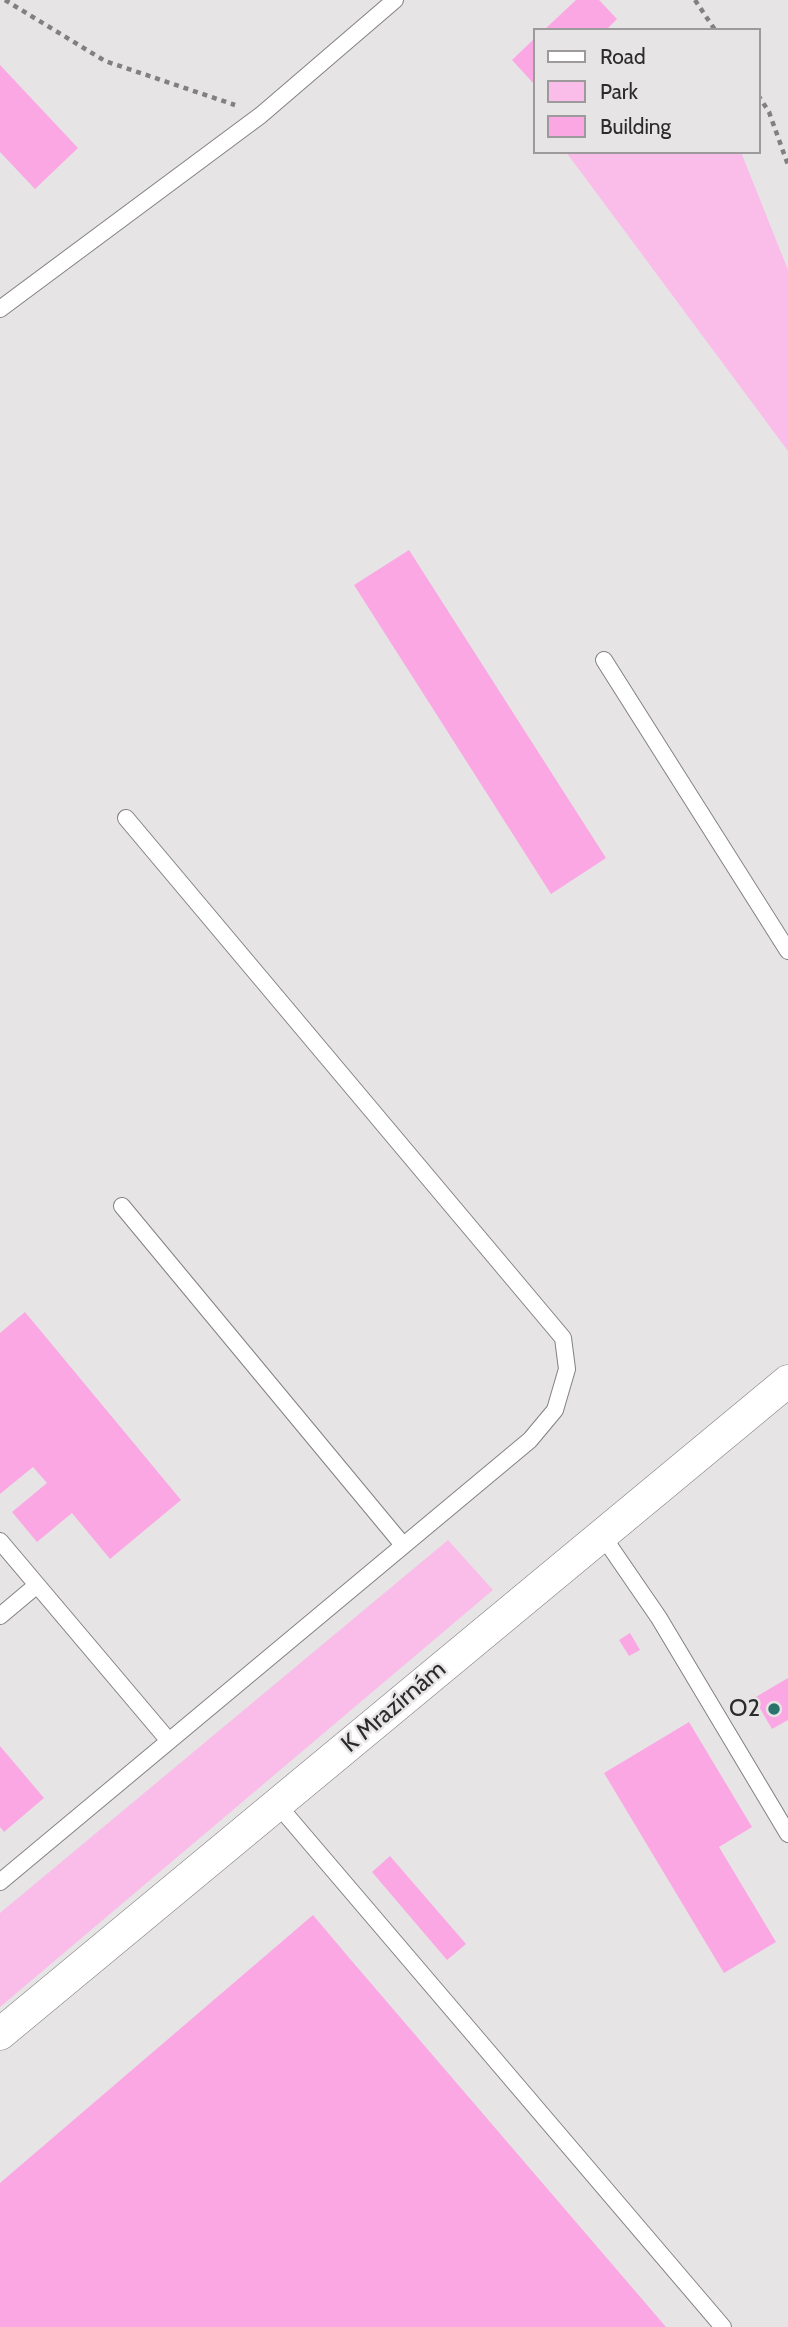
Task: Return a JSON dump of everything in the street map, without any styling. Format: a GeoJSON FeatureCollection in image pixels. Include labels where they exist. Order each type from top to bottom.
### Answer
{"type":"FeatureCollection","features":[{"type":"Feature","properties":{"kind":"street","name":"K Mrazírnám"},"geometry":{"type":"LineString","coordinates":[[0,2034],[788,1381]]}},
{"type":"Feature","properties":{"kind":"lane"},"geometry":{"type":"LineString","coordinates":[[0,309],[261,115],[395,0]]}},
{"type":"Feature","properties":{"kind":"lane"},"geometry":{"type":"LineString","coordinates":[[604,660],[788,951]]}},
{"type":"Feature","properties":{"kind":"lane"},"geometry":{"type":"LineString","coordinates":[[0,1882],[530,1440],[555,1410],[567,1368],[563,1338],[126,818]]}},
{"type":"Feature","properties":{"kind":"lane"},"geometry":{"type":"LineString","coordinates":[[122,1206],[404,1545]]}},
{"type":"Feature","properties":{"kind":"lane"},"geometry":{"type":"LineString","coordinates":[[602,1535],[659,1618],[788,1834]]}},
{"type":"Feature","properties":{"kind":"lane"},"geometry":{"type":"LineString","coordinates":[[0,1541],[169,1741]]}},
{"type":"Feature","properties":{"kind":"lane"},"geometry":{"type":"LineString","coordinates":[[0,1616],[37,1585]]}},
{"type":"Feature","properties":{"kind":"lane"},"geometry":{"type":"LineString","coordinates":[[277,1804],[723,2327]]}},
{"type":"Feature","properties":{"kind":"path"},"geometry":{"type":"LineString","coordinates":[[5,0],[105,61],[261,115]]}},
{"type":"Feature","properties":{"kind":"path"},"geometry":{"type":"LineString","coordinates":[[695,0],[714,28]]}},
{"type":"Feature","properties":{"kind":"path"},"geometry":{"type":"LineString","coordinates":[[760,98],[769,112],[788,165]]}},
{"type":"Feature","properties":{"kind":"green space"},"geometry":{"type":"Polygon","coordinates":[[[567,154],[742,154],[788,270],[788,451],[567,154]]]}},
{"type":"Feature","properties":{"kind":"green space"},"geometry":{"type":"Polygon","coordinates":[[[448,1540],[493,1590],[0,2007],[0,1913],[448,1540]]]}},
{"type":"Feature","properties":{"kind":"building"},"geometry":{"type":"Polygon","coordinates":[[[576,0],[599,0],[617,19],[608,28],[546,28],[576,0]]]}},
{"type":"Feature","properties":{"kind":"building"},"geometry":{"type":"Polygon","coordinates":[[[532,41],[532,82],[512,60],[532,41]]]}},
{"type":"Feature","properties":{"kind":"building"},"geometry":{"type":"Polygon","coordinates":[[[0,65],[78,148],[35,189],[0,152],[0,65]]]}},
{"type":"Feature","properties":{"kind":"building"},"geometry":{"type":"Polygon","coordinates":[[[409,550],[606,858],[551,894],[354,585],[409,550]]]}},
{"type":"Feature","properties":{"kind":"building"},"geometry":{"type":"Polygon","coordinates":[[[25,1312],[181,1500],[110,1559],[72,1513],[37,1542],[12,1512],[47,1483],[33,1467],[0,1494],[0,1333],[25,1312]]]}},
{"type":"Feature","properties":{"kind":"building"},"geometry":{"type":"Polygon","coordinates":[[[630,1633],[640,1650],[629,1656],[619,1640],[630,1633]]]}},
{"type":"Feature","properties":{"kind":"building","name":"O2"},"geometry":{"type":"Polygon","coordinates":[[[788,1678],[788,1720],[772,1729],[754,1698],[788,1678]]]}},
{"type":"Feature","properties":{"kind":"building"},"geometry":{"type":"Polygon","coordinates":[[[689,1722],[752,1827],[719,1847],[776,1942],[724,1973],[604,1773],[689,1722]]]}},
{"type":"Feature","properties":{"kind":"building"},"geometry":{"type":"Polygon","coordinates":[[[0,1746],[44,1798],[4,1832],[0,1827],[0,1746]]]}},
{"type":"Feature","properties":{"kind":"building"},"geometry":{"type":"Polygon","coordinates":[[[390,1856],[466,1944],[447,1960],[372,1872],[390,1856]]]}},
{"type":"Feature","properties":{"kind":"building"},"geometry":{"type":"Polygon","coordinates":[[[313,1915],[666,2327],[0,2327],[0,2183],[313,1915]]]}},
{"type":"Feature","properties":{"kind":"place","name":"O2"},"geometry":{"type":"Point","coordinates":[774,1709]}}]}
